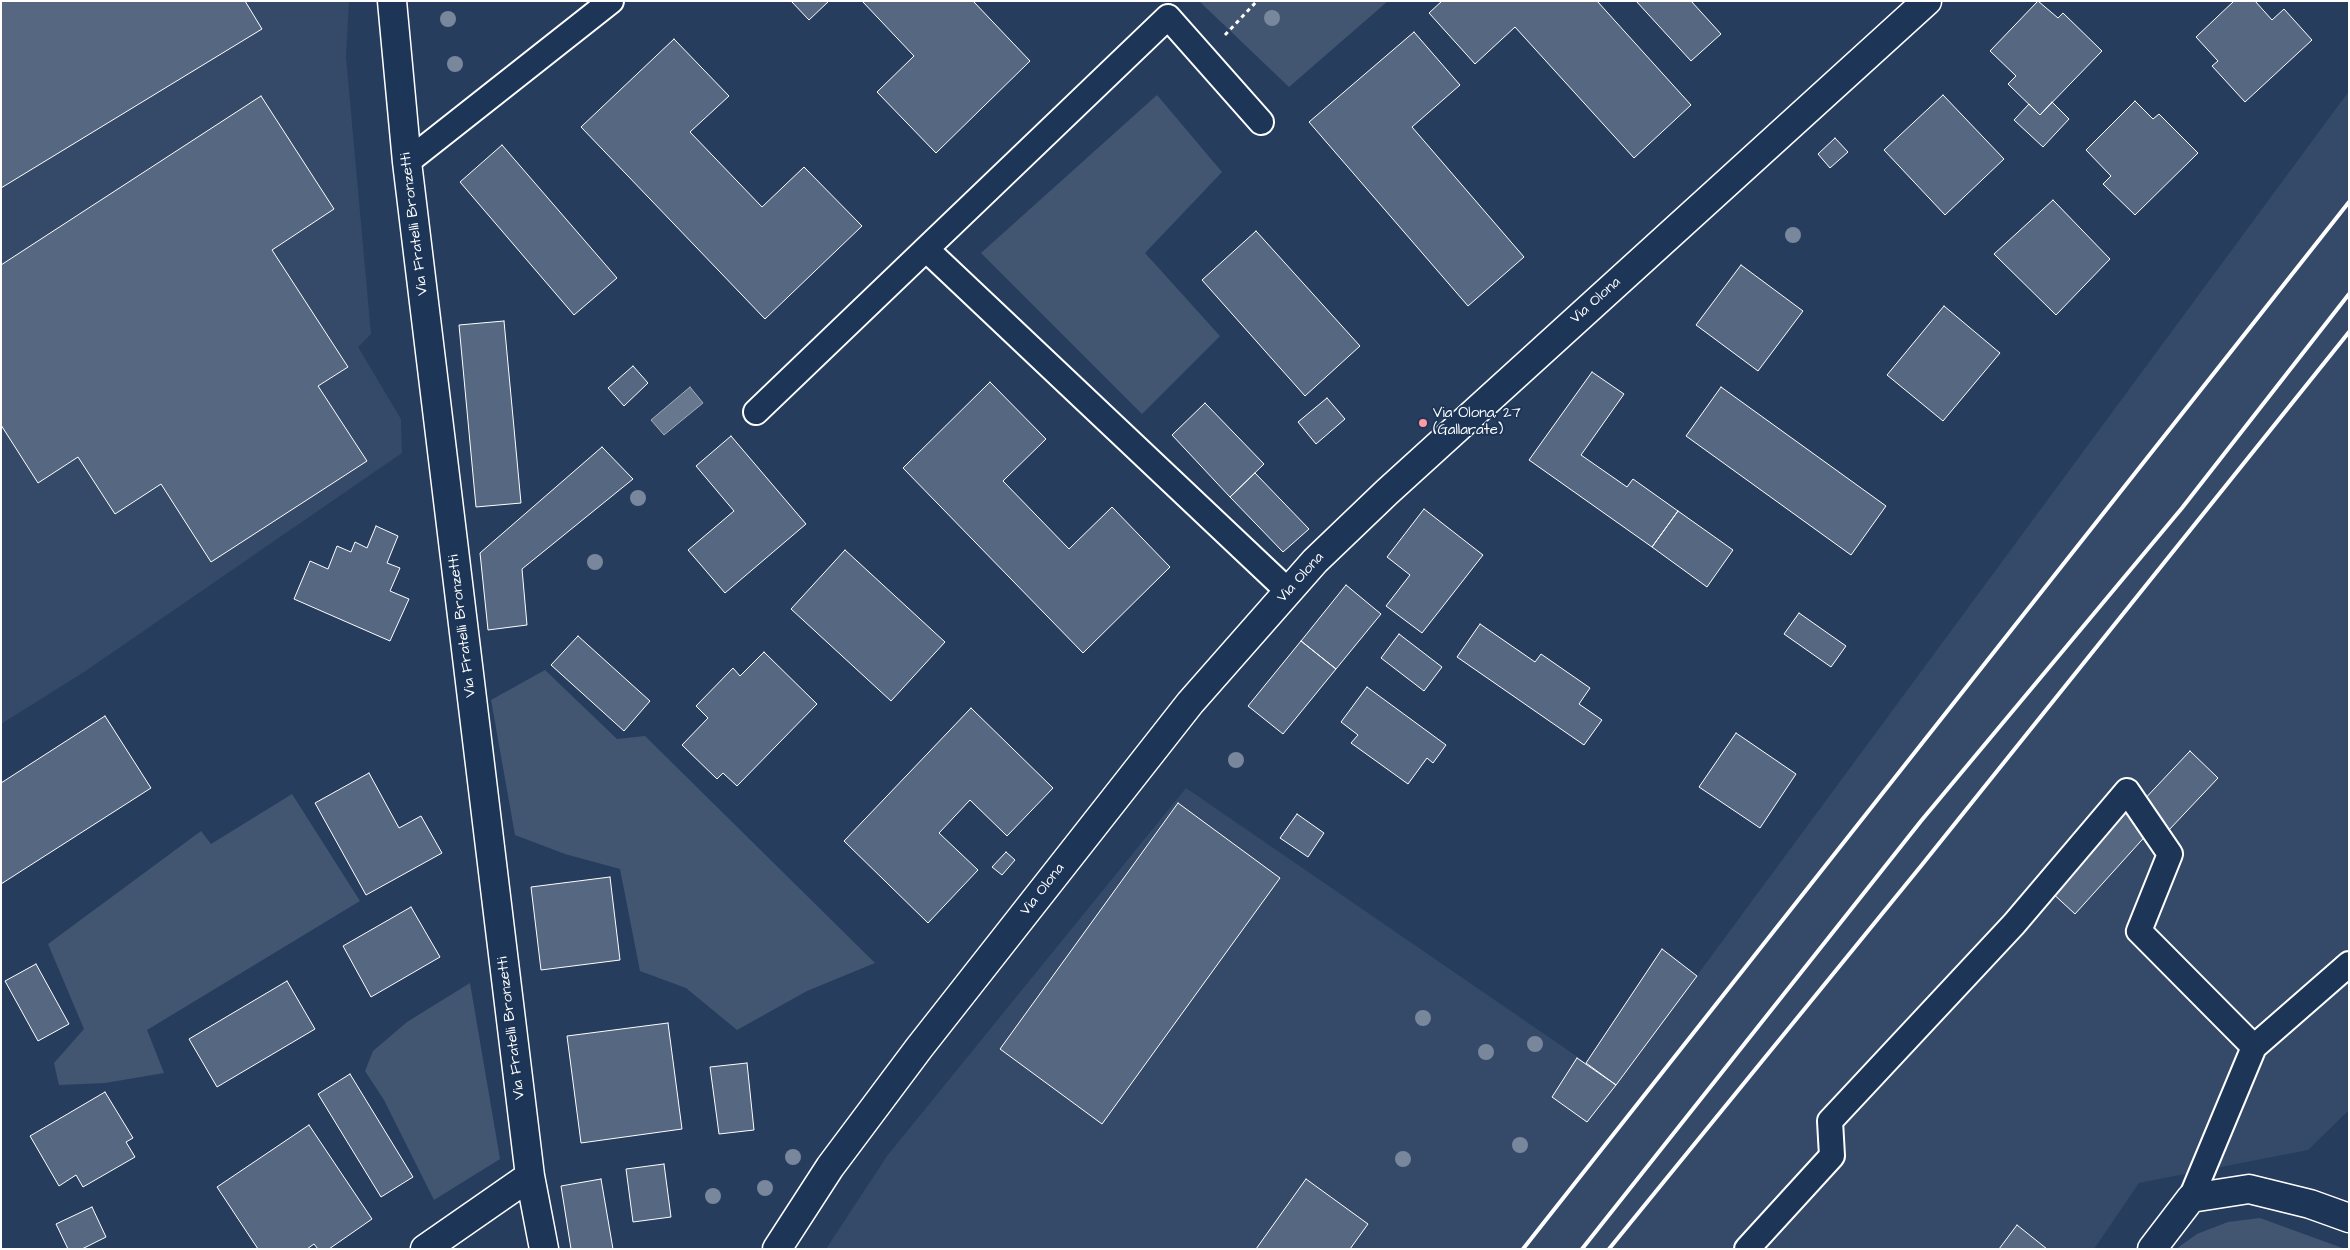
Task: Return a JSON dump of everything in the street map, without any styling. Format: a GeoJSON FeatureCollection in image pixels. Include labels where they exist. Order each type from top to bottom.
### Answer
{"type":"FeatureCollection","features":[{"type":"Feature","properties":{"kind":"street","name":"Via Fratelli Bronzetti"},"geometry":{"type":"LineString","coordinates":[[392,1],[407,162],[530,1176],[544,1249]]}},
{"type":"Feature","properties":{"kind":"street","name":"Via Olona"},"geometry":{"type":"LineString","coordinates":[[777,1249],[830,1167],[919,1048],[1190,704],[1315,562],[1386,492],[1927,1]]}},
{"type":"Feature","properties":{"kind":"street"},"geometry":{"type":"LineString","coordinates":[[425,1249],[530,1176]]}},
{"type":"Feature","properties":{"kind":"street"},"geometry":{"type":"LineString","coordinates":[[2152,1249],[2192,1198],[2249,1189],[2310,1204],[2349,1218]]}},
{"type":"Feature","properties":{"kind":"lane"},"geometry":{"type":"LineString","coordinates":[[407,162],[611,1]]}},
{"type":"Feature","properties":{"kind":"lane"},"geometry":{"type":"LineString","coordinates":[[756,412],[1168,17],[1261,122]]}},
{"type":"Feature","properties":{"kind":"lane"},"geometry":{"type":"LineString","coordinates":[[926,248],[1289,592]]}},
{"type":"Feature","properties":{"kind":"lane"},"geometry":{"type":"LineString","coordinates":[[1747,1249],[1832,1156],[1830,1121],[2014,924],[2127,791],[2170,854],[2139,931],[2254,1047]]}},
{"type":"Feature","properties":{"kind":"lane"},"geometry":{"type":"LineString","coordinates":[[2192,1198],[2254,1047],[2349,964]]}},
{"type":"Feature","properties":{"kind":"path"},"geometry":{"type":"LineString","coordinates":[[1205,58],[1257,1]]}},
{"type":"Feature","properties":{"kind":"shaded area"},"geometry":{"type":"Polygon","coordinates":[[[1,1],[349,1],[346,57],[371,334],[358,347],[401,419],[402,453],[84,672],[1,724],[1,1]]]}},
{"type":"Feature","properties":{"kind":"shaded area"},"geometry":{"type":"Polygon","coordinates":[[[1199,1],[1388,1],[1289,87],[1199,1]]]}},
{"type":"Feature","properties":{"kind":"shaded area"},"geometry":{"type":"Polygon","coordinates":[[[2349,91],[2349,1110],[2308,1150],[2139,1183],[2094,1249],[826,1249],[887,1156],[1186,788],[1617,1084],[2349,91]]]}},
{"type":"Feature","properties":{"kind":"shaded area"},"geometry":{"type":"Polygon","coordinates":[[[1157,95],[1222,172],[1145,253],[1220,336],[1142,414],[981,253],[1157,95]]]}},
{"type":"Feature","properties":{"kind":"shaded area"},"geometry":{"type":"Polygon","coordinates":[[[690,387],[703,403],[664,435],[651,420],[690,387]]]}},
{"type":"Feature","properties":{"kind":"shaded area"},"geometry":{"type":"Polygon","coordinates":[[[545,670],[617,739],[645,736],[875,963],[807,991],[737,1030],[686,988],[640,971],[620,869],[565,854],[515,835],[491,700],[545,670]]]}},
{"type":"Feature","properties":{"kind":"shaded area"},"geometry":{"type":"Polygon","coordinates":[[[292,794],[360,901],[147,1030],[164,1073],[105,1083],[59,1085],[54,1063],[84,1029],[48,944],[201,831],[211,844],[292,794]]]}},
{"type":"Feature","properties":{"kind":"shaded area"},"geometry":{"type":"Polygon","coordinates":[[[470,983],[500,1159],[434,1200],[384,1100],[365,1071],[373,1051],[407,1022],[470,983]]]}},
{"type":"Feature","properties":{"kind":"shaded area"},"geometry":{"type":"Polygon","coordinates":[[[2260,1218],[2345,1249],[2176,1249],[2197,1234],[2228,1222],[2260,1218]]]}},
{"type":"Feature","properties":{"kind":"building"},"geometry":{"type":"Polygon","coordinates":[[[1,1],[245,1],[262,29],[1,188],[1,1]]]}},
{"type":"Feature","properties":{"kind":"building"},"geometry":{"type":"Polygon","coordinates":[[[791,1],[829,1],[809,20],[791,1]]]}},
{"type":"Feature","properties":{"kind":"building"},"geometry":{"type":"Polygon","coordinates":[[[862,1],[973,1],[1030,61],[936,153],[877,92],[914,56],[862,1]]]}},
{"type":"Feature","properties":{"kind":"building"},"geometry":{"type":"Polygon","coordinates":[[[1442,1],[1597,1],[1691,105],[1634,158],[1515,27],[1475,64],[1429,13],[1442,1]]]}},
{"type":"Feature","properties":{"kind":"building"},"geometry":{"type":"Polygon","coordinates":[[[1636,1],[1691,1],[1721,34],[1691,61],[1636,1]]]}},
{"type":"Feature","properties":{"kind":"building"},"geometry":{"type":"Polygon","coordinates":[[[2038,1],[2058,18],[2063,13],[2102,51],[2040,115],[2008,84],[2016,76],[1990,51],[2038,1]]]}},
{"type":"Feature","properties":{"kind":"building"},"geometry":{"type":"Polygon","coordinates":[[[2234,1],[2255,1],[2272,20],[2284,9],[2312,40],[2245,102],[2212,66],[2218,61],[2196,37],[2234,1]]]}},
{"type":"Feature","properties":{"kind":"building"},"geometry":{"type":"Polygon","coordinates":[[[1414,32],[1460,85],[1412,127],[1524,257],[1468,306],[1309,122],[1414,32]]]}},
{"type":"Feature","properties":{"kind":"building"},"geometry":{"type":"Polygon","coordinates":[[[674,39],[729,96],[690,132],[762,207],[804,167],[862,226],[765,319],[581,127],[674,39]]]}},
{"type":"Feature","properties":{"kind":"building"},"geometry":{"type":"Polygon","coordinates":[[[1943,95],[2004,159],[1945,215],[1884,150],[1943,95]]]}},
{"type":"Feature","properties":{"kind":"building"},"geometry":{"type":"Polygon","coordinates":[[[261,96],[334,209],[272,250],[348,367],[318,386],[367,461],[211,562],[161,484],[115,514],[78,457],[38,483],[1,425],[1,265],[261,96]]]}},
{"type":"Feature","properties":{"kind":"building"},"geometry":{"type":"Polygon","coordinates":[[[2135,101],[2153,119],[2159,114],[2198,153],[2135,215],[2103,184],[2111,176],[2086,150],[2135,101]]]}},
{"type":"Feature","properties":{"kind":"building"},"geometry":{"type":"Polygon","coordinates":[[[2052,102],[2069,119],[2043,147],[2014,120],[2029,104],[2040,115],[2052,102]]]}},
{"type":"Feature","properties":{"kind":"building"},"geometry":{"type":"Polygon","coordinates":[[[1835,138],[1848,152],[1830,168],[1818,154],[1835,138]]]}},
{"type":"Feature","properties":{"kind":"building"},"geometry":{"type":"Polygon","coordinates":[[[502,145],[617,278],[574,315],[460,182],[502,145]]]}},
{"type":"Feature","properties":{"kind":"building"},"geometry":{"type":"Polygon","coordinates":[[[2053,200],[2110,259],[2056,315],[1994,254],[2053,200]]]}},
{"type":"Feature","properties":{"kind":"building"},"geometry":{"type":"Polygon","coordinates":[[[1256,231],[1360,346],[1305,396],[1202,280],[1256,231]]]}},
{"type":"Feature","properties":{"kind":"building"},"geometry":{"type":"Polygon","coordinates":[[[1741,265],[1803,311],[1758,371],[1696,325],[1741,265]]]}},
{"type":"Feature","properties":{"kind":"building"},"geometry":{"type":"Polygon","coordinates":[[[1944,306],[2000,353],[1943,421],[1887,375],[1944,306]]]}},
{"type":"Feature","properties":{"kind":"building"},"geometry":{"type":"Polygon","coordinates":[[[504,321],[521,503],[476,507],[459,325],[504,321]]]}},
{"type":"Feature","properties":{"kind":"building"},"geometry":{"type":"Polygon","coordinates":[[[633,366],[648,383],[624,406],[608,388],[633,366]]]}},
{"type":"Feature","properties":{"kind":"building"},"geometry":{"type":"Polygon","coordinates":[[[1592,372],[1624,394],[1581,455],[1627,487],[1633,479],[1678,511],[1652,547],[1529,460],[1592,372]]]}},
{"type":"Feature","properties":{"kind":"building"},"geometry":{"type":"Polygon","coordinates":[[[990,382],[1046,439],[1003,481],[1069,549],[1112,507],[1170,567],[1083,653],[903,468],[990,382]]]}},
{"type":"Feature","properties":{"kind":"building"},"geometry":{"type":"Polygon","coordinates":[[[1721,387],[1886,506],[1851,555],[1686,436],[1721,387]]]}},
{"type":"Feature","properties":{"kind":"building"},"geometry":{"type":"Polygon","coordinates":[[[1327,398],[1345,419],[1316,444],[1298,422],[1327,398]]]}},
{"type":"Feature","properties":{"kind":"building"},"geometry":{"type":"Polygon","coordinates":[[[1205,403],[1264,464],[1230,497],[1172,435],[1205,403]]]}},
{"type":"Feature","properties":{"kind":"building"},"geometry":{"type":"Polygon","coordinates":[[[731,436],[806,524],[725,593],[688,550],[734,511],[696,466],[731,436]]]}},
{"type":"Feature","properties":{"kind":"building"},"geometry":{"type":"Polygon","coordinates":[[[602,447],[633,479],[522,569],[527,625],[488,630],[480,553],[602,447]]]}},
{"type":"Feature","properties":{"kind":"building"},"geometry":{"type":"Polygon","coordinates":[[[1255,473],[1309,529],[1283,552],[1230,497],[1255,473]]]}},
{"type":"Feature","properties":{"kind":"building"},"geometry":{"type":"Polygon","coordinates":[[[1424,509],[1483,555],[1422,633],[1386,606],[1410,575],[1387,557],[1424,509]]]}},
{"type":"Feature","properties":{"kind":"building"},"geometry":{"type":"Polygon","coordinates":[[[1678,511],[1733,550],[1707,587],[1652,547],[1678,511]]]}},
{"type":"Feature","properties":{"kind":"building"},"geometry":{"type":"Polygon","coordinates":[[[376,526],[398,536],[387,563],[400,568],[390,591],[409,599],[390,641],[294,599],[310,561],[328,569],[337,546],[351,552],[355,542],[367,548],[376,526]]]}},
{"type":"Feature","properties":{"kind":"building"},"geometry":{"type":"Polygon","coordinates":[[[845,550],[945,642],[891,701],[791,609],[845,550]]]}},
{"type":"Feature","properties":{"kind":"building"},"geometry":{"type":"Polygon","coordinates":[[[1346,585],[1381,614],[1336,669],[1301,641],[1346,585]]]}},
{"type":"Feature","properties":{"kind":"building"},"geometry":{"type":"Polygon","coordinates":[[[1799,613],[1846,646],[1831,667],[1784,634],[1799,613]]]}},
{"type":"Feature","properties":{"kind":"building"},"geometry":{"type":"Polygon","coordinates":[[[1480,624],[1535,662],[1541,654],[1590,688],[1579,704],[1602,720],[1584,745],[1457,657],[1480,624]]]}},
{"type":"Feature","properties":{"kind":"building"},"geometry":{"type":"Polygon","coordinates":[[[1399,634],[1442,667],[1424,691],[1381,658],[1399,634]]]}},
{"type":"Feature","properties":{"kind":"building"},"geometry":{"type":"Polygon","coordinates":[[[578,636],[650,701],[624,731],[551,665],[578,636]]]}},
{"type":"Feature","properties":{"kind":"building"},"geometry":{"type":"Polygon","coordinates":[[[1301,641],[1336,669],[1283,734],[1248,706],[1301,641]]]}},
{"type":"Feature","properties":{"kind":"building"},"geometry":{"type":"Polygon","coordinates":[[[764,652],[817,704],[737,786],[723,773],[717,779],[682,745],[708,718],[696,706],[733,668],[740,676],[764,652]]]}},
{"type":"Feature","properties":{"kind":"building"},"geometry":{"type":"Polygon","coordinates":[[[1367,687],[1446,745],[1433,763],[1427,758],[1408,784],[1351,743],[1358,735],[1341,722],[1367,687]]]}},
{"type":"Feature","properties":{"kind":"building"},"geometry":{"type":"Polygon","coordinates":[[[971,708],[1053,788],[1007,836],[970,800],[939,833],[978,870],[928,923],[844,841],[971,708]]]}},
{"type":"Feature","properties":{"kind":"building"},"geometry":{"type":"Polygon","coordinates":[[[105,716],[151,788],[1,884],[1,783],[105,716]]]}},
{"type":"Feature","properties":{"kind":"building"},"geometry":{"type":"Polygon","coordinates":[[[1736,733],[1796,774],[1760,828],[1699,787],[1736,733]]]}},
{"type":"Feature","properties":{"kind":"building"},"geometry":{"type":"Polygon","coordinates":[[[2190,751],[2218,778],[2168,831],[2139,805],[2190,751]]]}},
{"type":"Feature","properties":{"kind":"building"},"geometry":{"type":"Polygon","coordinates":[[[369,773],[399,828],[421,816],[442,853],[366,895],[315,803],[369,773]]]}},
{"type":"Feature","properties":{"kind":"building"},"geometry":{"type":"Polygon","coordinates":[[[1178,803],[1280,878],[1102,1124],[1000,1049],[1178,803]]]}},
{"type":"Feature","properties":{"kind":"building"},"geometry":{"type":"Polygon","coordinates":[[[2123,808],[2149,832],[2075,914],[2049,890],[2123,808]]]}},
{"type":"Feature","properties":{"kind":"building"},"geometry":{"type":"Polygon","coordinates":[[[1297,814],[1324,833],[1308,857],[1280,838],[1297,814]]]}},
{"type":"Feature","properties":{"kind":"building"},"geometry":{"type":"Polygon","coordinates":[[[1006,852],[1015,860],[1002,875],[992,867],[1006,852]]]}},
{"type":"Feature","properties":{"kind":"building"},"geometry":{"type":"Polygon","coordinates":[[[610,877],[620,960],[541,970],[531,887],[610,877]]]}},
{"type":"Feature","properties":{"kind":"building"},"geometry":{"type":"Polygon","coordinates":[[[411,907],[440,957],[371,997],[343,946],[411,907]]]}},
{"type":"Feature","properties":{"kind":"building"},"geometry":{"type":"Polygon","coordinates":[[[1662,949],[1697,976],[1616,1085],[1586,1063],[1662,949]]]}},
{"type":"Feature","properties":{"kind":"building"},"geometry":{"type":"Polygon","coordinates":[[[36,964],[69,1024],[38,1041],[5,981],[36,964]]]}},
{"type":"Feature","properties":{"kind":"building"},"geometry":{"type":"Polygon","coordinates":[[[287,981],[315,1029],[217,1087],[189,1039],[287,981]]]}},
{"type":"Feature","properties":{"kind":"building"},"geometry":{"type":"Polygon","coordinates":[[[668,1023],[682,1129],[581,1143],[567,1036],[668,1023]]]}},
{"type":"Feature","properties":{"kind":"building"},"geometry":{"type":"Polygon","coordinates":[[[1577,1058],[1616,1085],[1587,1122],[1552,1097],[1577,1058]]]}},
{"type":"Feature","properties":{"kind":"building"},"geometry":{"type":"Polygon","coordinates":[[[747,1063],[754,1130],[719,1134],[710,1067],[747,1063]]]}},
{"type":"Feature","properties":{"kind":"building"},"geometry":{"type":"Polygon","coordinates":[[[350,1074],[413,1177],[381,1197],[318,1094],[350,1074]]]}},
{"type":"Feature","properties":{"kind":"building"},"geometry":{"type":"Polygon","coordinates":[[[105,1092],[133,1138],[126,1142],[135,1157],[83,1187],[76,1175],[59,1186],[30,1136],[105,1092]]]}},
{"type":"Feature","properties":{"kind":"building"},"geometry":{"type":"Polygon","coordinates":[[[309,1125],[372,1219],[329,1249],[318,1249],[314,1244],[307,1249],[258,1249],[217,1187],[309,1125]]]}},
{"type":"Feature","properties":{"kind":"building"},"geometry":{"type":"Polygon","coordinates":[[[664,1164],[671,1217],[633,1222],[626,1169],[664,1164]]]}},
{"type":"Feature","properties":{"kind":"building"},"geometry":{"type":"Polygon","coordinates":[[[601,1179],[613,1249],[571,1249],[561,1186],[601,1179]]]}},
{"type":"Feature","properties":{"kind":"building"},"geometry":{"type":"Polygon","coordinates":[[[1306,1179],[1368,1224],[1350,1249],[1256,1249],[1306,1179]]]}},
{"type":"Feature","properties":{"kind":"building"},"geometry":{"type":"Polygon","coordinates":[[[92,1207],[106,1237],[82,1249],[68,1249],[56,1224],[92,1207]]]}},
{"type":"Feature","properties":{"kind":"building"},"geometry":{"type":"Polygon","coordinates":[[[2017,1225],[2047,1249],[1999,1249],[2017,1225]]]}},
{"type":"Feature","properties":{"kind":"railway"},"geometry":{"type":"LineString","coordinates":[[1523,1249],[2349,202]]}},
{"type":"Feature","properties":{"kind":"railway"},"geometry":{"type":"LineString","coordinates":[[1582,1249],[1921,821],[2182,508],[2349,294]]}},
{"type":"Feature","properties":{"kind":"railway"},"geometry":{"type":"LineString","coordinates":[[1609,1249],[1921,866],[2349,332]]}},
{"type":"Feature","properties":{"kind":"place","name":"Via Olona, 27 (Gallarate)"},"geometry":{"type":"Point","coordinates":[1423,423]}}]}
